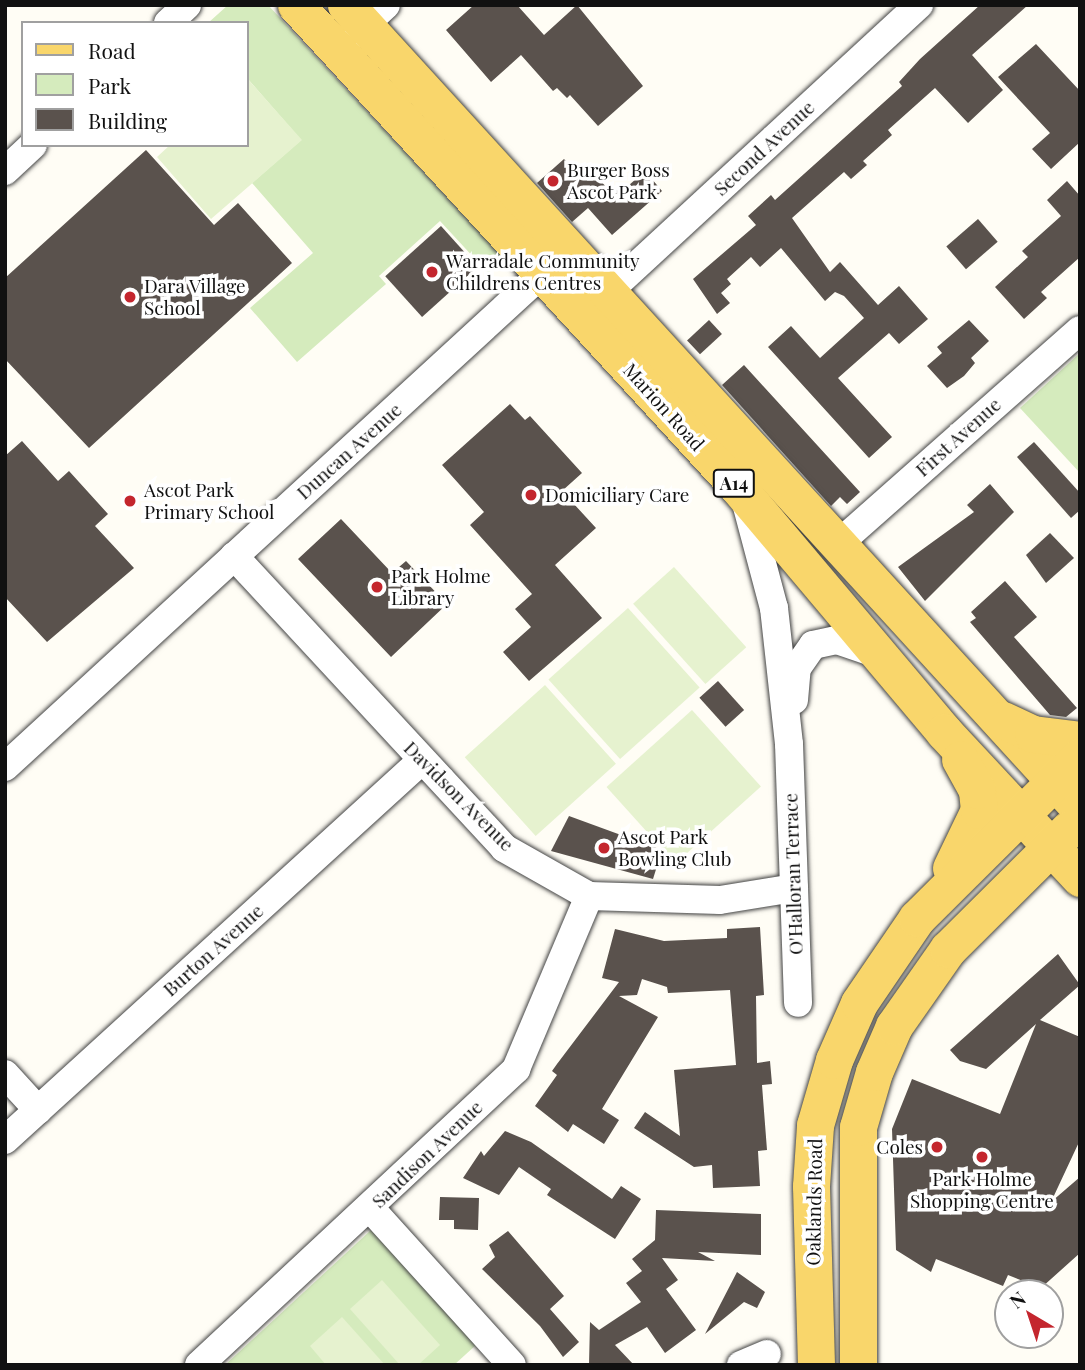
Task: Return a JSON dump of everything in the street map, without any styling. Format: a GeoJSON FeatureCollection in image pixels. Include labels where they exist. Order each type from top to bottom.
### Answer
{"type":"FeatureCollection","features":[{"type":"Feature","properties":{"kind":"main road","name":"Marion Road"},"geometry":{"type":"LineString","coordinates":[[296,5],[744,494],[944,732],[1080,878]]}},
{"type":"Feature","properties":{"kind":"main road","name":"Marion Road"},"geometry":{"type":"LineString","coordinates":[[365,12],[569,248],[1080,809]]}},
{"type":"Feature","properties":{"kind":"main road"},"geometry":{"type":"LineString","coordinates":[[993,715],[1033,734],[1080,740]]}},
{"type":"Feature","properties":{"kind":"main road"},"geometry":{"type":"LineString","coordinates":[[917,918],[968,842],[979,810],[977,790],[944,732]]}},
{"type":"Feature","properties":{"kind":"main road","name":"Oaklands Road"},"geometry":{"type":"LineString","coordinates":[[816,1365],[813,1271],[815,1125],[834,1059],[859,1003],[917,918],[1080,756]]}},
{"type":"Feature","properties":{"kind":"main road"},"geometry":{"type":"LineString","coordinates":[[858,1365],[854,1273],[858,1127],[874,1072],[894,1026],[924,981],[988,908],[1080,818]]}},
{"type":"Feature","properties":{"kind":"main road"},"geometry":{"type":"LineString","coordinates":[[988,908],[1024,886],[1044,883],[1080,896]]}},
{"type":"Feature","properties":{"kind":"street"},"geometry":{"type":"LineString","coordinates":[[170,21],[187,5]]}},
{"type":"Feature","properties":{"kind":"street","name":"Second Avenue"},"geometry":{"type":"LineString","coordinates":[[608,291],[919,5]]}},
{"type":"Feature","properties":{"kind":"street"},"geometry":{"type":"LineString","coordinates":[[337,50],[365,12]]}},
{"type":"Feature","properties":{"kind":"street"},"geometry":{"type":"LineString","coordinates":[[5,171],[31,147]]}},
{"type":"Feature","properties":{"kind":"street","name":"Duncan Avenue"},"geometry":{"type":"LineString","coordinates":[[5,767],[569,248]]}},
{"type":"Feature","properties":{"kind":"street","name":"First Avenue"},"geometry":{"type":"LineString","coordinates":[[837,545],[1080,330]]}},
{"type":"Feature","properties":{"kind":"street","name":"O'Halloran Terrace"},"geometry":{"type":"LineString","coordinates":[[744,494],[765,562],[789,744],[798,1003]]}},
{"type":"Feature","properties":{"kind":"street","name":"Davidson Avenue"},"geometry":{"type":"LineString","coordinates":[[234,556],[504,848],[589,896],[720,900],[794,888]]}},
{"type":"Feature","properties":{"kind":"street","name":"O'Halloran Terrace"},"geometry":{"type":"LineString","coordinates":[[789,744],[797,668],[813,645],[837,640],[878,654]]}},
{"type":"Feature","properties":{"kind":"street","name":"Burton Avenue"},"geometry":{"type":"LineString","coordinates":[[5,1140],[421,761]]}},
{"type":"Feature","properties":{"kind":"street","name":"Sandison Avenue"},"geometry":{"type":"LineString","coordinates":[[199,1365],[371,1209],[516,1069],[589,896]]}},
{"type":"Feature","properties":{"kind":"street"},"geometry":{"type":"LineString","coordinates":[[5,1074],[38,1110]]}},
{"type":"Feature","properties":{"kind":"street"},"geometry":{"type":"LineString","coordinates":[[371,1209],[512,1365]]}},
{"type":"Feature","properties":{"kind":"street"},"geometry":{"type":"LineString","coordinates":[[813,1271],[854,1273]]}},
{"type":"Feature","properties":{"kind":"street"},"geometry":{"type":"LineString","coordinates":[[741,1365],[767,1354]]}},
{"type":"Feature","properties":{"kind":"green space"},"geometry":{"type":"Polygon","coordinates":[[[228,5],[268,5],[506,261],[489,274],[440,221],[379,276],[386,284],[297,362],[250,308],[313,253],[252,183],[301,140],[248,79],[248,21],[210,21],[228,5]]]}},
{"type":"Feature","properties":{"kind":"green space"},"geometry":{"type":"Polygon","coordinates":[[[248,79],[302,140],[211,219],[157,157],[168,147],[248,147],[248,79]]]}},
{"type":"Feature","properties":{"kind":"green space"},"geometry":{"type":"Polygon","coordinates":[[[1080,353],[1080,473],[1020,408],[1080,353]]]}},
{"type":"Feature","properties":{"kind":"green space"},"geometry":{"type":"Polygon","coordinates":[[[674,567],[746,647],[705,684],[633,604],[674,567]]]}},
{"type":"Feature","properties":{"kind":"green space"},"geometry":{"type":"Polygon","coordinates":[[[628,608],[700,688],[620,759],[548,680],[628,608]]]}},
{"type":"Feature","properties":{"kind":"green space"},"geometry":{"type":"Polygon","coordinates":[[[545,685],[616,764],[536,836],[465,757],[545,685]]]}},
{"type":"Feature","properties":{"kind":"green space"},"geometry":{"type":"Polygon","coordinates":[[[692,710],[761,787],[675,863],[607,787],[692,710]]]}},
{"type":"Feature","properties":{"kind":"green space"},"geometry":{"type":"Polygon","coordinates":[[[371,1230],[476,1345],[454,1365],[225,1365],[371,1230]]]}},
{"type":"Feature","properties":{"kind":"green space"},"geometry":{"type":"Polygon","coordinates":[[[382,1280],[440,1345],[418,1365],[400,1365],[350,1309],[382,1280]]]}},
{"type":"Feature","properties":{"kind":"green space"},"geometry":{"type":"Polygon","coordinates":[[[342,1317],[385,1365],[326,1365],[310,1346],[342,1317]]]}},
{"type":"Feature","properties":{"kind":"building"},"geometry":{"type":"Polygon","coordinates":[[[474,5],[517,5],[544,35],[577,5],[643,86],[598,126],[570,95],[567,98],[557,88],[553,91],[521,55],[491,82],[446,30],[474,5]]]}},
{"type":"Feature","properties":{"kind":"building"},"geometry":{"type":"Polygon","coordinates":[[[980,5],[1028,5],[972,55],[1003,90],[968,123],[935,88],[888,130],[892,135],[863,161],[867,165],[851,179],[844,172],[792,218],[830,272],[840,262],[878,305],[899,286],[928,319],[899,344],[889,333],[838,378],[892,437],[869,458],[768,347],[791,326],[820,358],[864,318],[844,296],[835,292],[825,301],[781,248],[760,267],[751,257],[727,279],[731,284],[721,293],[730,303],[717,314],[693,279],[756,225],[748,216],[771,195],[775,200],[902,86],[899,82],[920,59],[980,5]]]}},
{"type":"Feature","properties":{"kind":"building"},"geometry":{"type":"Polygon","coordinates":[[[1036,44],[1080,91],[1080,142],[1051,169],[1032,149],[1050,133],[998,77],[1036,44]]]}},
{"type":"Feature","properties":{"kind":"building","name":"Dara Village School"},"geometry":{"type":"Polygon","coordinates":[[[146,150],[214,225],[238,203],[292,263],[89,448],[5,359],[5,278],[146,150]]]}},
{"type":"Feature","properties":{"kind":"building"},"geometry":{"type":"Polygon","coordinates":[[[564,159],[579,175],[588,167],[608,189],[613,185],[620,193],[645,171],[662,191],[612,235],[588,208],[572,222],[537,183],[564,159]]]}},
{"type":"Feature","properties":{"kind":"building"},"geometry":{"type":"Polygon","coordinates":[[[1067,181],[1080,196],[1080,257],[1041,292],[1047,298],[1024,319],[995,287],[1028,257],[1022,251],[1061,216],[1047,200],[1067,181]]]}},
{"type":"Feature","properties":{"kind":"building"},"geometry":{"type":"Polygon","coordinates":[[[978,219],[998,242],[966,269],[946,247],[978,219]]]}},
{"type":"Feature","properties":{"kind":"building","name":"Warradale Community Childrens Centres"},"geometry":{"type":"Polygon","coordinates":[[[441,226],[478,267],[422,317],[385,276],[441,226]]]}},
{"type":"Feature","properties":{"kind":"building"},"geometry":{"type":"Polygon","coordinates":[[[709,320],[722,334],[700,354],[687,340],[709,320]]]}},
{"type":"Feature","properties":{"kind":"building"},"geometry":{"type":"Polygon","coordinates":[[[969,320],[989,341],[971,358],[975,363],[964,376],[947,388],[927,366],[942,353],[937,347],[969,320]]]}},
{"type":"Feature","properties":{"kind":"building"},"geometry":{"type":"Polygon","coordinates":[[[744,365],[860,492],[847,504],[840,497],[831,506],[722,385],[744,365]]]}},
{"type":"Feature","properties":{"kind":"building","name":"Domiciliary Care"},"geometry":{"type":"Polygon","coordinates":[[[510,404],[525,420],[530,416],[582,473],[562,491],[596,528],[555,565],[602,618],[529,681],[503,652],[531,627],[515,609],[532,594],[470,525],[484,512],[442,465],[510,404]]]}},
{"type":"Feature","properties":{"kind":"building"},"geometry":{"type":"Polygon","coordinates":[[[22,441],[58,481],[69,471],[108,514],[95,526],[134,568],[47,642],[5,597],[5,456],[22,441]]]}},
{"type":"Feature","properties":{"kind":"building"},"geometry":{"type":"Polygon","coordinates":[[[1034,442],[1080,493],[1080,510],[1071,518],[1017,457],[1034,442]]]}},
{"type":"Feature","properties":{"kind":"building"},"geometry":{"type":"Polygon","coordinates":[[[990,484],[1014,512],[925,601],[898,567],[974,512],[967,505],[990,484]]]}},
{"type":"Feature","properties":{"kind":"building","name":"Park Holme Library"},"geometry":{"type":"Polygon","coordinates":[[[341,519],[392,573],[406,561],[447,604],[391,657],[298,559],[341,519]]]}},
{"type":"Feature","properties":{"kind":"building"},"geometry":{"type":"Polygon","coordinates":[[[1050,533],[1074,558],[1046,583],[1026,555],[1050,533]]]}},
{"type":"Feature","properties":{"kind":"building"},"geometry":{"type":"Polygon","coordinates":[[[1005,581],[1037,617],[1014,637],[1077,708],[1066,717],[1050,715],[970,622],[976,618],[971,612],[1005,581]]]}},
{"type":"Feature","properties":{"kind":"building"},"geometry":{"type":"Polygon","coordinates":[[[718,681],[744,710],[726,727],[699,698],[718,681]]]}},
{"type":"Feature","properties":{"kind":"building","name":"Ascot Park Bowling Club"},"geometry":{"type":"Polygon","coordinates":[[[569,816],[662,850],[653,879],[551,851],[569,816]]]}},
{"type":"Feature","properties":{"kind":"building"},"geometry":{"type":"Polygon","coordinates":[[[760,927],[764,995],[756,996],[757,1063],[770,1061],[772,1084],[762,1085],[767,1150],[758,1151],[760,1186],[713,1188],[712,1165],[694,1167],[634,1128],[645,1112],[680,1136],[674,1070],[736,1065],[730,990],[668,993],[667,987],[642,979],[637,995],[619,996],[658,1017],[602,1109],[619,1120],[604,1144],[573,1124],[568,1132],[535,1106],[557,1075],[552,1071],[619,982],[602,978],[615,929],[664,941],[727,938],[727,929],[760,927]]]}},
{"type":"Feature","properties":{"kind":"building","name":"Park Holme Shopping Centre"},"geometry":{"type":"Polygon","coordinates":[[[1058,954],[1080,985],[1040,1020],[1080,1037],[1080,1140],[1051,1202],[1080,1177],[1080,1253],[1051,1279],[1018,1279],[1008,1275],[1006,1279],[994,1279],[994,1282],[936,1259],[931,1272],[896,1250],[892,1129],[912,1079],[1000,1114],[1036,1024],[986,1069],[960,1061],[950,1050],[1058,954]]]}},
{"type":"Feature","properties":{"kind":"building"},"geometry":{"type":"Polygon","coordinates":[[[505,1131],[531,1142],[612,1199],[621,1186],[641,1199],[615,1239],[547,1195],[551,1189],[519,1167],[499,1195],[463,1178],[481,1151],[484,1156],[505,1131]]]}},
{"type":"Feature","properties":{"kind":"building"},"geometry":{"type":"Polygon","coordinates":[[[440,1197],[479,1198],[478,1230],[454,1229],[454,1220],[439,1220],[440,1197]]]}},
{"type":"Feature","properties":{"kind":"building"},"geometry":{"type":"Polygon","coordinates":[[[656,1210],[761,1214],[761,1255],[698,1252],[715,1261],[662,1258],[678,1280],[666,1289],[696,1330],[665,1353],[647,1327],[615,1345],[634,1365],[589,1365],[590,1322],[599,1330],[641,1302],[626,1283],[642,1271],[632,1259],[655,1240],[656,1210]]]}},
{"type":"Feature","properties":{"kind":"building"},"geometry":{"type":"Polygon","coordinates":[[[508,1231],[564,1296],[550,1309],[579,1342],[563,1357],[540,1326],[482,1269],[495,1257],[489,1245],[508,1231]]]}},
{"type":"Feature","properties":{"kind":"building"},"geometry":{"type":"Polygon","coordinates":[[[737,1272],[765,1292],[757,1308],[744,1302],[705,1334],[737,1272]]]}},
{"type":"Feature","properties":{"kind":"place","name":"Burger Boss Ascot Park"},"geometry":{"type":"Point","coordinates":[553,181]}},
{"type":"Feature","properties":{"kind":"place","name":"Warradale Community Childrens Centres"},"geometry":{"type":"Point","coordinates":[432,272]}},
{"type":"Feature","properties":{"kind":"place","name":"Dara Village School"},"geometry":{"type":"Point","coordinates":[130,297]}},
{"type":"Feature","properties":{"kind":"place","name":"Domiciliary Care"},"geometry":{"type":"Point","coordinates":[531,495]}},
{"type":"Feature","properties":{"kind":"place","name":"Ascot Park Primary School"},"geometry":{"type":"Point","coordinates":[130,501]}},
{"type":"Feature","properties":{"kind":"place","name":"Park Holme Library"},"geometry":{"type":"Point","coordinates":[377,587]}},
{"type":"Feature","properties":{"kind":"place","name":"Ascot Park Bowling Club"},"geometry":{"type":"Point","coordinates":[604,848]}},
{"type":"Feature","properties":{"kind":"place","name":"Coles"},"geometry":{"type":"Point","coordinates":[937,1147]}},
{"type":"Feature","properties":{"kind":"place","name":"Park Holme Shopping Centre"},"geometry":{"type":"Point","coordinates":[982,1157]}}]}
